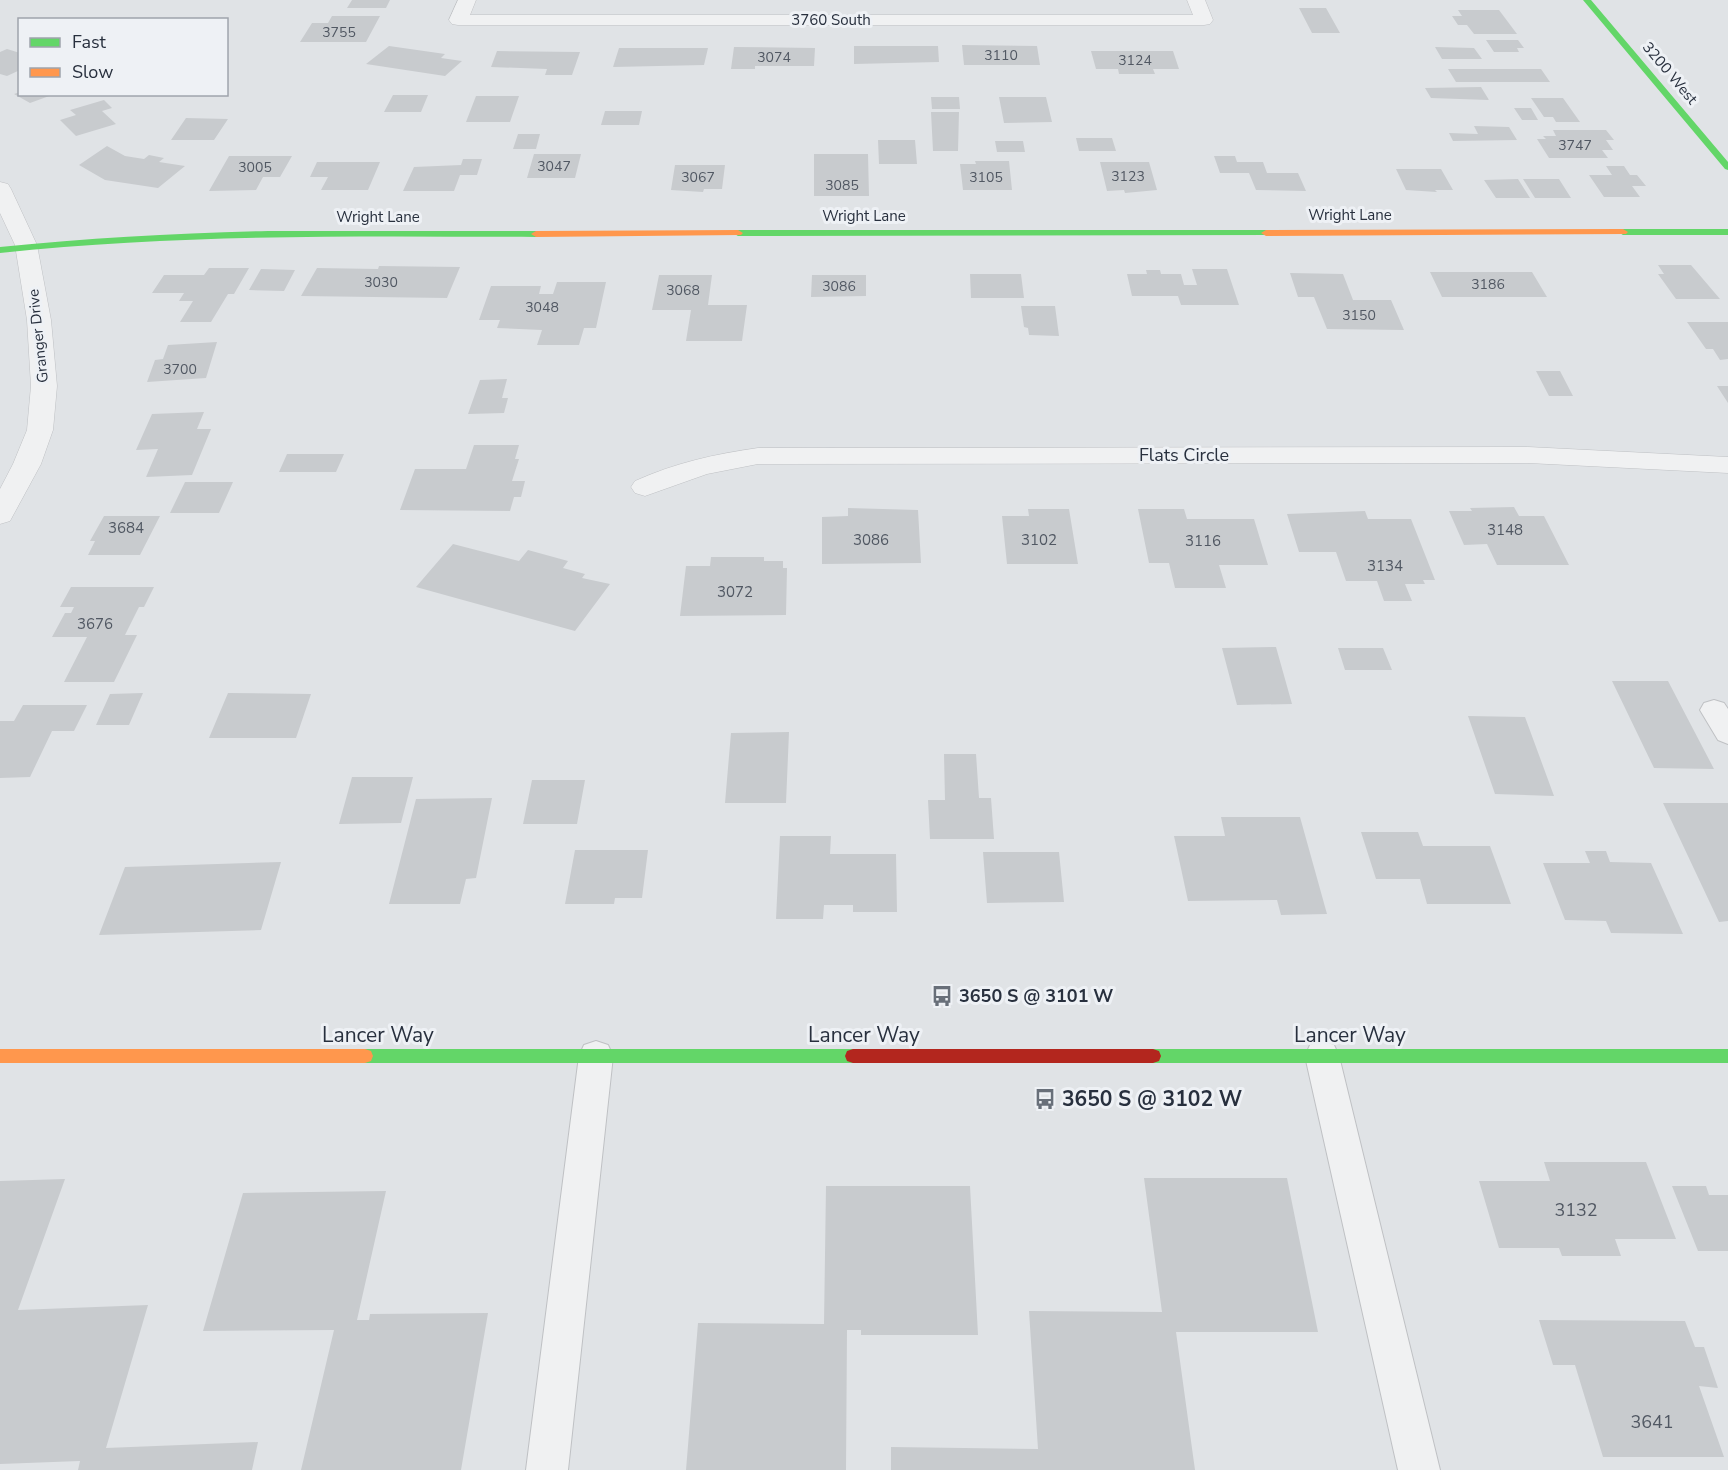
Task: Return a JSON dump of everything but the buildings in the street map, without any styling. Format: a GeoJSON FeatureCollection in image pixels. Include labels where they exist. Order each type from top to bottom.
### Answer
{"type":"FeatureCollection","features":[{"type":"Feature","properties":{"kind":"street","name":"3760 South"},"geometry":{"type":"LineString","coordinates":[[467,0],[458,20],[1204,20],[1196,0]]}},
{"type":"Feature","properties":{"kind":"street","name":"3200 West"},"geometry":{"type":"LineString","coordinates":[[1587,0],[1728,167]]}},
{"type":"Feature","properties":{"kind":"street","name":"Granger Drive"},"geometry":{"type":"LineString","coordinates":[[0,189],[26,245],[39,320],[44,386],[40,430],[27,464],[0,515]]}},
{"type":"Feature","properties":{"kind":"street","name":"Wright Lane"},"geometry":{"type":"LineString","coordinates":[[0,250],[26,245],[207,234],[1728,232]]}},
{"type":"Feature","properties":{"kind":"street","name":"Flats Circle"},"geometry":{"type":"LineString","coordinates":[[645,487],[676,472],[715,461],[758,456],[1528,455],[1728,465]]}},
{"type":"Feature","properties":{"kind":"street","name":"Lancer Way"},"geometry":{"type":"LineString","coordinates":[[0,1056],[1728,1056]]}},
{"type":"Feature","properties":{"kind":"lane"},"geometry":{"type":"LineString","coordinates":[[547,1470],[596,1056]]}},
{"type":"Feature","properties":{"kind":"lane"},"geometry":{"type":"LineString","coordinates":[[1322,1056],[1419,1470]]}},
{"type":"Feature","properties":{"kind":"traffic: fast"},"geometry":{"type":"LineString","coordinates":[[1587,0],[1728,167]]}},
{"type":"Feature","properties":{"kind":"traffic: fast"},"geometry":{"type":"LineString","coordinates":[[1623,232],[1728,232]]}},
{"type":"Feature","properties":{"kind":"traffic: fast"},"geometry":{"type":"LineString","coordinates":[[738,233],[1266,233]]}},
{"type":"Feature","properties":{"kind":"traffic: fast"},"geometry":{"type":"LineString","coordinates":[[0,250],[67,243],[201,235],[536,234]]}},
{"type":"Feature","properties":{"kind":"traffic: fast"},"geometry":{"type":"LineString","coordinates":[[365,1056],[853,1056]]}},
{"type":"Feature","properties":{"kind":"traffic: fast"},"geometry":{"type":"LineString","coordinates":[[1153,1056],[1728,1056]]}},
{"type":"Feature","properties":{"kind":"traffic: slow"},"geometry":{"type":"LineString","coordinates":[[1266,233],[1623,232]]}},
{"type":"Feature","properties":{"kind":"traffic: slow"},"geometry":{"type":"LineString","coordinates":[[536,234],[738,233]]}},
{"type":"Feature","properties":{"kind":"traffic: slow"},"geometry":{"type":"LineString","coordinates":[[0,1056],[365,1056]]}},
{"type":"Feature","properties":{"kind":"traffic: jam"},"geometry":{"type":"LineString","coordinates":[[853,1056],[1153,1056]]}},
{"type":"Feature","properties":{"kind":"place","name":"3650 S @ 3101 W"},"geometry":{"type":"Point","coordinates":[942,996]}},
{"type":"Feature","properties":{"kind":"place","name":"3650 S @ 3102 W"},"geometry":{"type":"Point","coordinates":[1045,1099]}}]}
